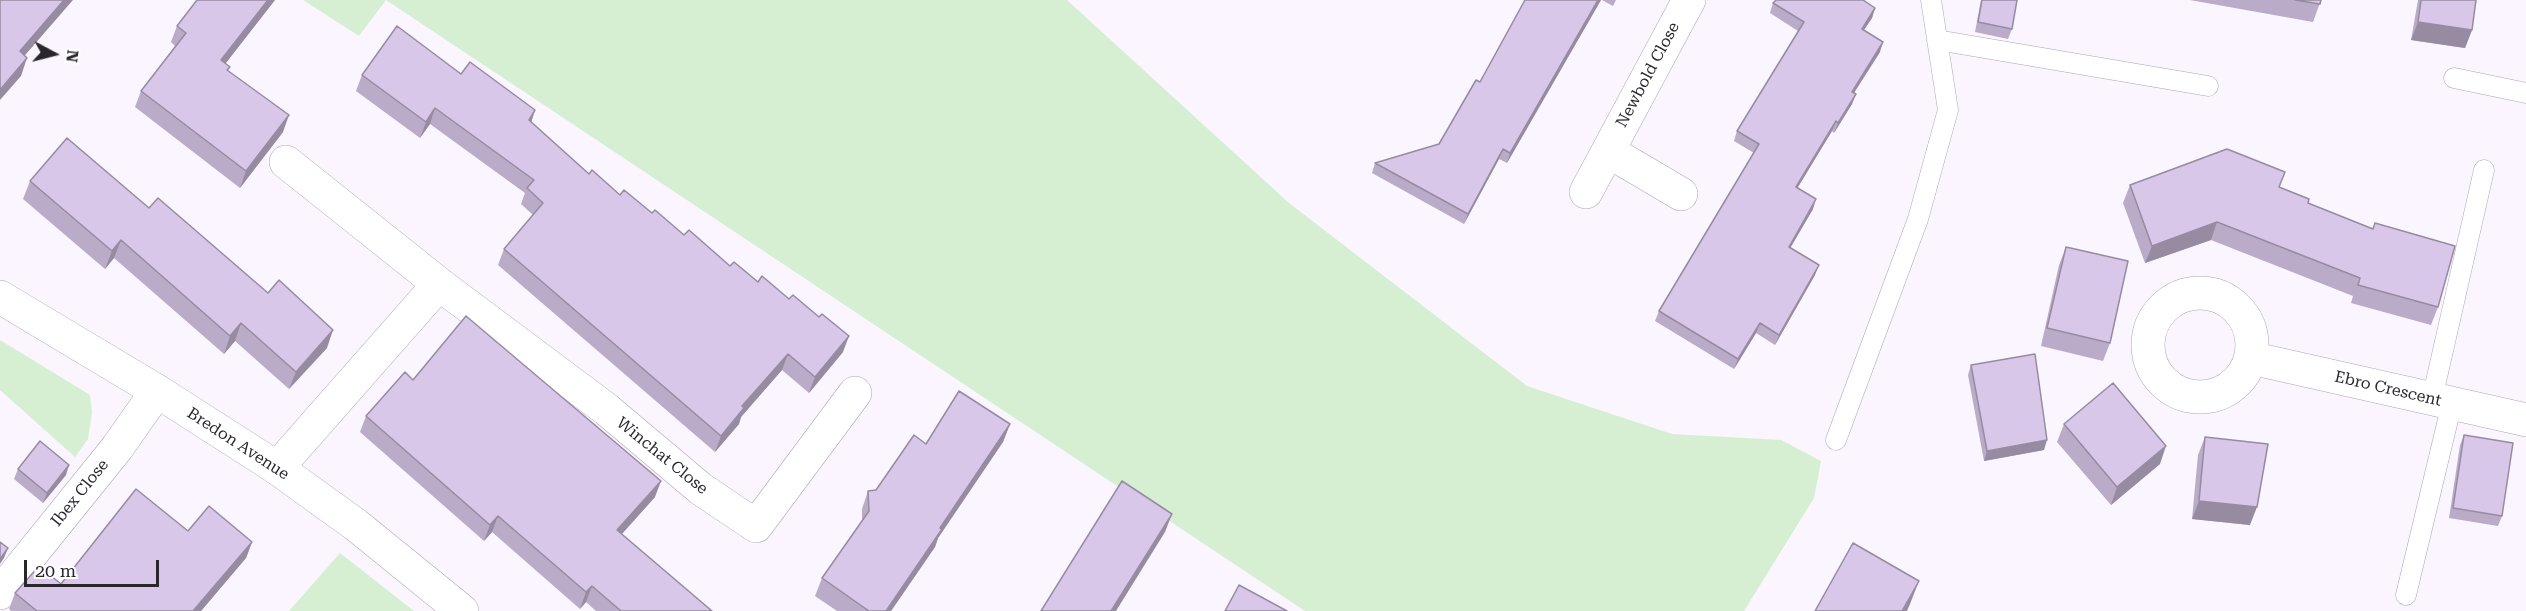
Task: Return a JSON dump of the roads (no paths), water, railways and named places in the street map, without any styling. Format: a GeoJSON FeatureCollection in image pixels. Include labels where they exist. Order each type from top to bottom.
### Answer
{"type":"FeatureCollection","features":[{"type":"Feature","properties":{"kind":"street","name":"Newbold Close"},"geometry":{"type":"LineString","coordinates":[[1586,192],[1689,0]]}},
{"type":"Feature","properties":{"kind":"street"},"geometry":{"type":"LineString","coordinates":[[1608,151],[1681,194]]}},
{"type":"Feature","properties":{"kind":"street","name":"Winchat Close"},"geometry":{"type":"LineString","coordinates":[[286,162],[439,284],[606,409],[701,489],[756,526],[855,393]]}},
{"type":"Feature","properties":{"kind":"street"},"geometry":{"type":"LineString","coordinates":[[277,468],[439,284]]}},
{"type":"Feature","properties":{"kind":"street","name":"Bredon Avenue"},"geometry":{"type":"LineString","coordinates":[[0,297],[157,391],[277,468],[356,525],[462,611]]}},
{"type":"Feature","properties":{"kind":"street","name":"Ebro Crescent"},"geometry":{"type":"LineString","coordinates":[[2251,358],[2526,420]]}},
{"type":"Feature","properties":{"kind":"street","name":"Ibex Close"},"geometry":{"type":"LineString","coordinates":[[0,593],[117,448],[157,391]]}},
{"type":"Feature","properties":{"kind":"lane"},"geometry":{"type":"LineString","coordinates":[[1836,440],[1918,219],[1948,110],[1930,0]]}},
{"type":"Feature","properties":{"kind":"lane"},"geometry":{"type":"LineString","coordinates":[[1937,40],[2208,86]]}},
{"type":"Feature","properties":{"kind":"lane"},"geometry":{"type":"LineString","coordinates":[[2454,78],[2526,93]]}},
{"type":"Feature","properties":{"kind":"lane"},"geometry":{"type":"LineString","coordinates":[[2406,595],[2484,170]]}}]}
